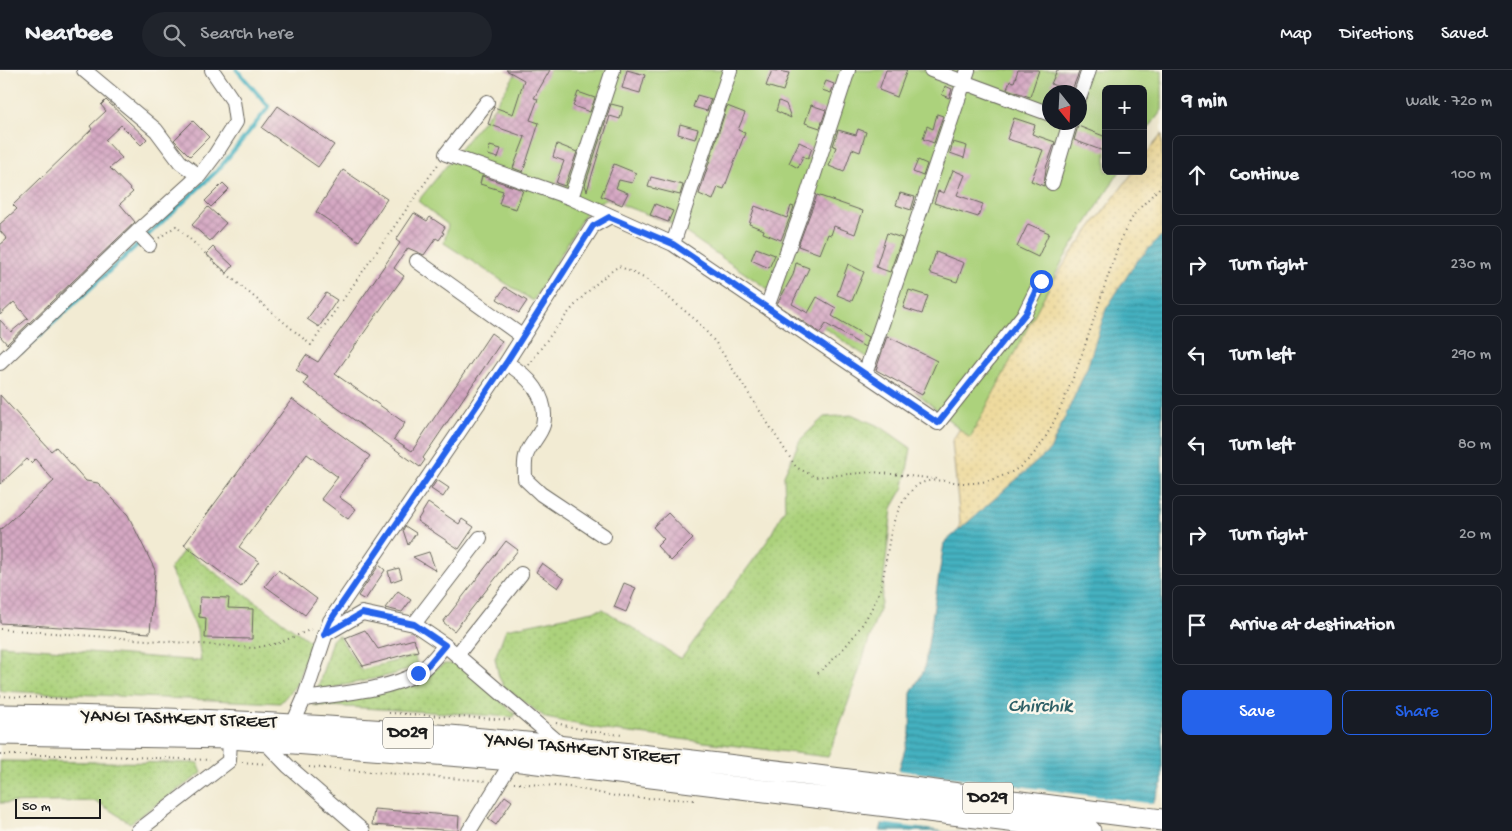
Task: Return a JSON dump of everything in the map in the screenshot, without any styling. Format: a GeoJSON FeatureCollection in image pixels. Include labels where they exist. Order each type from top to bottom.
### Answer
{"type":"FeatureCollection","features":[{"type":"Feature","properties":{"kind":"highway","name":"YANGI TASHKENT STREET"},"geometry":{"type":"LineString","coordinates":[[0,715],[134,718],[295,725],[462,737],[565,747],[1090,831]]}},
{"type":"Feature","properties":{"kind":"highway","name":"YANGI TASHKENT STREET"},"geometry":{"type":"LineString","coordinates":[[0,734],[230,738],[813,786],[1162,820]]}},
{"type":"Feature","properties":{"kind":"street"},"geometry":{"type":"LineString","coordinates":[[84,70],[156,130],[180,162],[199,176]]}},
{"type":"Feature","properties":{"kind":"street"},"geometry":{"type":"LineString","coordinates":[[0,362],[199,176],[236,122],[233,101],[212,70]]}},
{"type":"Feature","properties":{"kind":"street"},"geometry":{"type":"LineString","coordinates":[[571,198],[613,70]]}},
{"type":"Feature","properties":{"kind":"street"},"geometry":{"type":"LineString","coordinates":[[673,244],[730,70]]}},
{"type":"Feature","properties":{"kind":"street"},"geometry":{"type":"LineString","coordinates":[[767,307],[805,202],[848,70]]}},
{"type":"Feature","properties":{"kind":"street"},"geometry":{"type":"LineString","coordinates":[[931,70],[965,76],[1042,110]]}},
{"type":"Feature","properties":{"kind":"street"},"geometry":{"type":"LineString","coordinates":[[1084,85],[1089,70]]}},
{"type":"Feature","properties":{"kind":"street"},"geometry":{"type":"LineString","coordinates":[[865,374],[965,76]]}},
{"type":"Feature","properties":{"kind":"street"},"geometry":{"type":"LineString","coordinates":[[487,102],[446,154],[571,198],[609,217],[673,244],[938,423],[1026,313],[1041,281]]}},
{"type":"Feature","properties":{"kind":"street"},"geometry":{"type":"LineString","coordinates":[[1052,183],[1068,130]]}},
{"type":"Feature","properties":{"kind":"street"},"geometry":{"type":"LineString","coordinates":[[295,725],[296,717],[304,699],[330,621],[506,363],[593,226],[609,217]]}},
{"type":"Feature","properties":{"kind":"street"},"geometry":{"type":"LineString","coordinates":[[137,232],[149,246]]}},
{"type":"Feature","properties":{"kind":"street"},"geometry":{"type":"LineString","coordinates":[[417,261],[523,337]]}},
{"type":"Feature","properties":{"kind":"street"},"geometry":{"type":"LineString","coordinates":[[506,363],[523,373],[532,383],[542,404],[543,426],[526,456],[525,479],[541,494],[604,536]]}},
{"type":"Feature","properties":{"kind":"street"},"geometry":{"type":"LineString","coordinates":[[414,624],[480,538]]}},
{"type":"Feature","properties":{"kind":"street"},"geometry":{"type":"LineString","coordinates":[[458,655],[521,574]]}},
{"type":"Feature","properties":{"kind":"street"},"geometry":{"type":"LineString","coordinates":[[324,635],[362,613],[414,624],[458,655],[565,747]]}},
{"type":"Feature","properties":{"kind":"street"},"geometry":{"type":"LineString","coordinates":[[304,699],[406,679],[428,665],[445,645]]}},
{"type":"Feature","properties":{"kind":"street"},"geometry":{"type":"LineString","coordinates":[[138,831],[229,761],[230,738]]}},
{"type":"Feature","properties":{"kind":"street"},"geometry":{"type":"LineString","coordinates":[[264,741],[288,766],[363,831]]}},
{"type":"Feature","properties":{"kind":"street"},"geometry":{"type":"LineString","coordinates":[[469,831],[513,760]]}},
{"type":"Feature","properties":{"kind":"path"},"geometry":{"type":"LineString","coordinates":[[149,246],[176,226],[228,276],[311,345],[446,154]]}},
{"type":"Feature","properties":{"kind":"path"},"geometry":{"type":"LineString","coordinates":[[523,373],[577,302],[599,280],[619,266],[646,279],[703,328],[716,343],[796,467],[815,477],[873,472],[964,483],[992,481],[1016,470],[1030,458],[1044,439],[1064,396],[1122,236],[1134,213],[1162,185]]}},
{"type":"Feature","properties":{"kind":"path"},"geometry":{"type":"LineString","coordinates":[[818,673],[846,646],[858,631],[878,592],[890,528],[901,506],[913,489],[924,482],[941,480]]}},
{"type":"Feature","properties":{"kind":"path"},"geometry":{"type":"LineString","coordinates":[[0,629],[254,648],[279,643],[330,621]]}},
{"type":"Feature","properties":{"kind":"path"},"geometry":{"type":"LineString","coordinates":[[0,755],[79,755],[229,761],[569,787],[620,796],[702,801]]}},
{"type":"Feature","properties":{"kind":"green space"},"geometry":{"type":"Polygon","coordinates":[[[518,70],[1162,70],[1162,110],[1147,131],[1147,85],[1102,85],[1102,175],[1117,175],[1063,260],[970,438],[909,386],[673,224],[606,199],[589,207],[533,301],[444,243],[448,225],[418,201],[494,107],[518,70]]]}},
{"type":"Feature","properties":{"kind":"green space"},"geometry":{"type":"Polygon","coordinates":[[[853,415],[881,427],[911,448],[904,487],[892,508],[881,603],[853,689],[828,757],[606,730],[546,718],[504,687],[499,677],[495,658],[506,629],[603,609],[681,659],[768,540],[785,508],[784,475],[800,440],[824,417],[853,415]]]}},
{"type":"Feature","properties":{"kind":"green space"},"geometry":{"type":"Polygon","coordinates":[[[184,550],[311,642],[296,685],[280,703],[0,691],[0,645],[201,661],[197,630],[170,569],[184,550]]]}},
{"type":"Feature","properties":{"kind":"green space"},"geometry":{"type":"Polygon","coordinates":[[[338,635],[361,670],[415,656],[417,665],[396,674],[317,691],[332,640],[338,635]]]}},
{"type":"Feature","properties":{"kind":"green space"},"geometry":{"type":"Polygon","coordinates":[[[444,664],[458,664],[515,714],[514,717],[313,705],[410,685],[444,664]]]}},
{"type":"Feature","properties":{"kind":"green space"},"geometry":{"type":"Polygon","coordinates":[[[0,761],[198,763],[202,773],[130,823],[96,801],[0,803],[0,761]]]}},
{"type":"Feature","properties":{"kind":"sand","name":"Chirchik"},"geometry":{"type":"Polygon","coordinates":[[[1162,134],[1162,687],[936,692],[960,522],[952,441],[1070,255],[1131,175],[1147,175],[1147,153],[1162,134]]]}},
{"type":"Feature","properties":{"kind":"water","name":"Chirchik"},"geometry":{"type":"Polygon","coordinates":[[[1162,235],[1162,783],[1140,831],[880,831],[910,733],[911,693],[924,670],[944,543],[1050,450],[1087,368],[1106,309],[1136,262],[1162,235]]]}},
{"type":"Feature","properties":{"kind":"pier"},"geometry":{"type":"Polygon","coordinates":[[[896,770],[1155,804],[1143,831],[944,831],[880,823],[896,770]]]}},
{"type":"Feature","properties":{"kind":"building"},"geometry":{"type":"Polygon","coordinates":[[[506,70],[550,70],[534,98],[538,99],[530,120],[539,123],[523,172],[513,168],[525,137],[488,124],[494,107],[513,114],[524,80],[506,70]]]}},
{"type":"Feature","properties":{"kind":"building"},"geometry":{"type":"Polygon","coordinates":[[[627,70],[645,75],[640,93],[622,88],[627,70]]]}},
{"type":"Feature","properties":{"kind":"building"},"geometry":{"type":"Polygon","coordinates":[[[772,70],[789,73],[783,91],[766,86],[772,70]]]}},
{"type":"Feature","properties":{"kind":"building"},"geometry":{"type":"Polygon","coordinates":[[[886,70],[907,70],[897,97],[879,90],[886,70]]]}},
{"type":"Feature","properties":{"kind":"building"},"geometry":{"type":"Polygon","coordinates":[[[1018,70],[1039,70],[1030,97],[1007,89],[1010,81],[1014,82],[1018,70]]]}},
{"type":"Feature","properties":{"kind":"building"},"geometry":{"type":"Polygon","coordinates":[[[1057,70],[1080,70],[1074,85],[1051,84],[1057,70]]]}},
{"type":"Feature","properties":{"kind":"building"},"geometry":{"type":"Polygon","coordinates":[[[826,81],[834,84],[831,93],[822,90],[826,81]]]}},
{"type":"Feature","properties":{"kind":"building"},"geometry":{"type":"Polygon","coordinates":[[[945,86],[952,89],[949,98],[942,95],[945,86]]]}},
{"type":"Feature","properties":{"kind":"building"},"geometry":{"type":"Polygon","coordinates":[[[578,92],[595,98],[590,112],[573,106],[578,92]]]}},
{"type":"Feature","properties":{"kind":"building"},"geometry":{"type":"Polygon","coordinates":[[[697,95],[711,99],[707,111],[693,107],[697,95]]]}},
{"type":"Feature","properties":{"kind":"building"},"geometry":{"type":"Polygon","coordinates":[[[106,100],[147,139],[141,145],[121,125],[105,140],[122,158],[110,168],[133,192],[120,204],[135,222],[7,344],[0,336],[0,320],[11,332],[28,318],[14,302],[0,315],[0,245],[7,239],[0,231],[0,224],[17,209],[13,205],[92,129],[90,126],[106,111],[101,105],[106,100]]]}},
{"type":"Feature","properties":{"kind":"building"},"geometry":{"type":"Polygon","coordinates":[[[779,101],[786,104],[791,118],[776,111],[779,101]]]}},
{"type":"Feature","properties":{"kind":"building"},"geometry":{"type":"Polygon","coordinates":[[[611,104],[623,107],[620,119],[610,116],[587,191],[585,185],[611,104]]]}},
{"type":"Feature","properties":{"kind":"building"},"geometry":{"type":"Polygon","coordinates":[[[811,105],[826,110],[820,128],[805,123],[811,105]]]}},
{"type":"Feature","properties":{"kind":"building"},"geometry":{"type":"Polygon","coordinates":[[[278,106],[334,145],[318,167],[262,128],[278,106]]]}},
{"type":"Feature","properties":{"kind":"building"},"geometry":{"type":"Polygon","coordinates":[[[727,106],[745,113],[738,130],[745,133],[724,189],[718,187],[713,200],[699,194],[727,106]]]}},
{"type":"Feature","properties":{"kind":"building"},"geometry":{"type":"Polygon","coordinates":[[[937,114],[943,116],[934,143],[923,139],[927,126],[933,129],[937,114]]]}},
{"type":"Feature","properties":{"kind":"building"},"geometry":{"type":"Polygon","coordinates":[[[1014,118],[1035,125],[1032,134],[1055,142],[1046,168],[1044,186],[1031,181],[1043,150],[1007,139],[1014,118]]]}},
{"type":"Feature","properties":{"kind":"building"},"geometry":{"type":"Polygon","coordinates":[[[193,121],[209,137],[190,156],[174,140],[193,121]]]}},
{"type":"Feature","properties":{"kind":"building"},"geometry":{"type":"Polygon","coordinates":[[[680,124],[698,129],[695,139],[678,134],[680,124]]]}},
{"type":"Feature","properties":{"kind":"building"},"geometry":{"type":"Polygon","coordinates":[[[858,129],[866,132],[860,152],[852,149],[844,172],[829,166],[836,147],[833,146],[838,130],[856,135],[858,129]]]}},
{"type":"Feature","properties":{"kind":"building"},"geometry":{"type":"Polygon","coordinates":[[[1077,130],[1087,130],[1102,135],[1102,150],[1074,140],[1077,130]]]}},
{"type":"Feature","properties":{"kind":"building"},"geometry":{"type":"Polygon","coordinates":[[[799,142],[812,148],[808,159],[803,156],[798,168],[789,163],[799,142]]]}},
{"type":"Feature","properties":{"kind":"building"},"geometry":{"type":"Polygon","coordinates":[[[953,142],[967,146],[964,158],[950,153],[953,142]]]}},
{"type":"Feature","properties":{"kind":"building"},"geometry":{"type":"Polygon","coordinates":[[[557,144],[577,152],[565,186],[556,183],[564,161],[553,157],[557,144]]]}},
{"type":"Feature","properties":{"kind":"building"},"geometry":{"type":"Polygon","coordinates":[[[490,146],[501,149],[498,158],[488,155],[490,146]]]}},
{"type":"Feature","properties":{"kind":"building"},"geometry":{"type":"Polygon","coordinates":[[[918,160],[927,164],[923,176],[913,172],[918,160]]]}},
{"type":"Feature","properties":{"kind":"building"},"geometry":{"type":"Polygon","coordinates":[[[614,164],[636,173],[632,183],[619,180],[616,188],[628,193],[622,205],[601,196],[614,164]]]}},
{"type":"Feature","properties":{"kind":"building"},"geometry":{"type":"Polygon","coordinates":[[[343,170],[387,199],[359,241],[316,212],[343,170]]]}},
{"type":"Feature","properties":{"kind":"building"},"geometry":{"type":"Polygon","coordinates":[[[953,170],[965,175],[957,195],[983,204],[978,217],[934,203],[938,191],[944,193],[953,170]]]}},
{"type":"Feature","properties":{"kind":"building"},"geometry":{"type":"Polygon","coordinates":[[[482,176],[523,190],[516,209],[499,204],[503,191],[480,184],[482,176]]]}},
{"type":"Feature","properties":{"kind":"building"},"geometry":{"type":"Polygon","coordinates":[[[651,177],[683,185],[680,195],[648,187],[651,177]]]}},
{"type":"Feature","properties":{"kind":"building"},"geometry":{"type":"Polygon","coordinates":[[[223,183],[229,189],[211,207],[205,201],[223,183]]]}},
{"type":"Feature","properties":{"kind":"building"},"geometry":{"type":"Polygon","coordinates":[[[900,193],[915,197],[911,210],[896,205],[900,193]]]}},
{"type":"Feature","properties":{"kind":"building"},"geometry":{"type":"Polygon","coordinates":[[[817,195],[863,211],[855,234],[834,226],[831,235],[828,234],[820,254],[798,246],[817,195]]]}},
{"type":"Feature","properties":{"kind":"building"},"geometry":{"type":"Polygon","coordinates":[[[655,204],[673,211],[668,222],[650,215],[655,204]]]}},
{"type":"Feature","properties":{"kind":"building"},"geometry":{"type":"Polygon","coordinates":[[[755,206],[787,218],[791,206],[794,207],[781,240],[763,233],[764,230],[749,224],[755,206]]]}},
{"type":"Feature","properties":{"kind":"building"},"geometry":{"type":"Polygon","coordinates":[[[208,207],[226,223],[210,241],[192,225],[208,207]]]}},
{"type":"Feature","properties":{"kind":"building"},"geometry":{"type":"Polygon","coordinates":[[[414,213],[427,221],[430,217],[445,227],[442,232],[444,233],[439,240],[436,238],[424,255],[408,248],[394,268],[404,276],[335,374],[405,423],[394,439],[412,451],[491,333],[502,341],[423,458],[425,460],[420,467],[304,384],[308,377],[296,370],[306,355],[318,362],[400,243],[396,240],[414,213]]]}},
{"type":"Feature","properties":{"kind":"building"},"geometry":{"type":"Polygon","coordinates":[[[1028,224],[1049,233],[1038,257],[1017,247],[1028,224]]]}},
{"type":"Feature","properties":{"kind":"building"},"geometry":{"type":"Polygon","coordinates":[[[887,233],[902,238],[890,272],[876,267],[887,233]]]}},
{"type":"Feature","properties":{"kind":"building"},"geometry":{"type":"Polygon","coordinates":[[[213,247],[233,266],[227,273],[206,254],[213,247]]]}},
{"type":"Feature","properties":{"kind":"building"},"geometry":{"type":"Polygon","coordinates":[[[756,248],[775,255],[769,268],[751,260],[756,248]]]}},
{"type":"Feature","properties":{"kind":"building"},"geometry":{"type":"Polygon","coordinates":[[[936,252],[964,263],[957,282],[929,273],[936,252]]]}},
{"type":"Feature","properties":{"kind":"building"},"geometry":{"type":"Polygon","coordinates":[[[796,263],[809,268],[792,304],[808,313],[817,297],[836,308],[832,316],[868,337],[865,347],[826,324],[820,333],[777,304],[793,275],[796,263]]]}},
{"type":"Feature","properties":{"kind":"building"},"geometry":{"type":"Polygon","coordinates":[[[848,264],[864,272],[852,301],[837,295],[848,264]]]}},
{"type":"Feature","properties":{"kind":"building"},"geometry":{"type":"Polygon","coordinates":[[[505,287],[527,301],[519,313],[497,299],[505,287]]]}},
{"type":"Feature","properties":{"kind":"building"},"geometry":{"type":"Polygon","coordinates":[[[909,290],[928,296],[922,314],[903,308],[909,290]]]}},
{"type":"Feature","properties":{"kind":"building"},"geometry":{"type":"Polygon","coordinates":[[[326,293],[337,300],[319,327],[307,319],[326,293]]]}},
{"type":"Feature","properties":{"kind":"building"},"geometry":{"type":"Polygon","coordinates":[[[887,336],[937,361],[922,395],[876,370],[887,336]]]}},
{"type":"Feature","properties":{"kind":"building"},"geometry":{"type":"Polygon","coordinates":[[[0,395],[51,451],[56,447],[86,481],[98,483],[128,515],[155,570],[150,633],[0,623],[0,530],[54,481],[35,459],[31,463],[27,459],[0,484],[0,395]]]}},
{"type":"Feature","properties":{"kind":"building"},"geometry":{"type":"Polygon","coordinates":[[[292,399],[370,456],[339,497],[356,509],[348,519],[321,499],[338,477],[307,454],[239,547],[259,561],[241,587],[184,545],[292,399]]]}},
{"type":"Feature","properties":{"kind":"building"},"geometry":{"type":"Polygon","coordinates":[[[437,480],[449,488],[443,497],[431,489],[437,480]]]}},
{"type":"Feature","properties":{"kind":"building"},"geometry":{"type":"Polygon","coordinates":[[[428,503],[459,524],[462,519],[474,527],[459,549],[417,521],[428,503]]]}},
{"type":"Feature","properties":{"kind":"building"},"geometry":{"type":"Polygon","coordinates":[[[668,513],[693,539],[671,561],[657,546],[664,539],[653,527],[668,513]]]}},
{"type":"Feature","properties":{"kind":"building"},"geometry":{"type":"Polygon","coordinates":[[[405,526],[416,533],[408,545],[403,530],[405,526]]]}},
{"type":"Feature","properties":{"kind":"building"},"geometry":{"type":"Polygon","coordinates":[[[506,541],[518,550],[454,631],[443,622],[506,541]]]}},
{"type":"Feature","properties":{"kind":"building"},"geometry":{"type":"Polygon","coordinates":[[[429,552],[436,571],[413,557],[429,552]]]}},
{"type":"Feature","properties":{"kind":"building"},"geometry":{"type":"Polygon","coordinates":[[[542,563],[564,579],[558,588],[536,572],[542,563]]]}},
{"type":"Feature","properties":{"kind":"building"},"geometry":{"type":"Polygon","coordinates":[[[379,565],[385,570],[365,600],[358,596],[379,565]]]}},
{"type":"Feature","properties":{"kind":"building"},"geometry":{"type":"Polygon","coordinates":[[[399,568],[402,578],[391,582],[388,571],[399,568]]]}},
{"type":"Feature","properties":{"kind":"building"},"geometry":{"type":"Polygon","coordinates":[[[278,570],[317,599],[305,615],[265,586],[278,570]]]}},
{"type":"Feature","properties":{"kind":"building"},"geometry":{"type":"Polygon","coordinates":[[[624,583],[636,588],[626,612],[614,607],[624,583]]]}},
{"type":"Feature","properties":{"kind":"building"},"geometry":{"type":"Polygon","coordinates":[[[398,591],[411,600],[402,612],[385,608],[398,591]]]}},
{"type":"Feature","properties":{"kind":"building"},"geometry":{"type":"Polygon","coordinates":[[[200,597],[229,598],[228,608],[253,609],[252,639],[205,638],[206,618],[199,617],[200,597]]]}},
{"type":"Feature","properties":{"kind":"building"},"geometry":{"type":"Polygon","coordinates":[[[365,630],[378,649],[414,639],[418,651],[363,666],[345,638],[365,630]]]}},
{"type":"Feature","properties":{"kind":"building"},"geometry":{"type":"Polygon","coordinates":[[[505,796],[512,801],[496,825],[488,819],[505,796]]]}},
{"type":"Feature","properties":{"kind":"building"},"geometry":{"type":"Polygon","coordinates":[[[374,809],[459,816],[458,831],[372,825],[374,809]]]}},
{"type":"Feature","properties":{"kind":"waterway"},"geometry":{"type":"LineString","coordinates":[[22,352],[218,170],[269,107],[237,70]]}},
{"type":"Feature","properties":{"kind":"route"},"geometry":{"type":"LineString","coordinates":[[418,673],[428,665],[445,645],[414,624],[362,613],[340,624],[324,635],[330,621],[506,363],[593,226],[609,217],[673,244],[938,423],[1026,313],[1041,281]]}}]}
